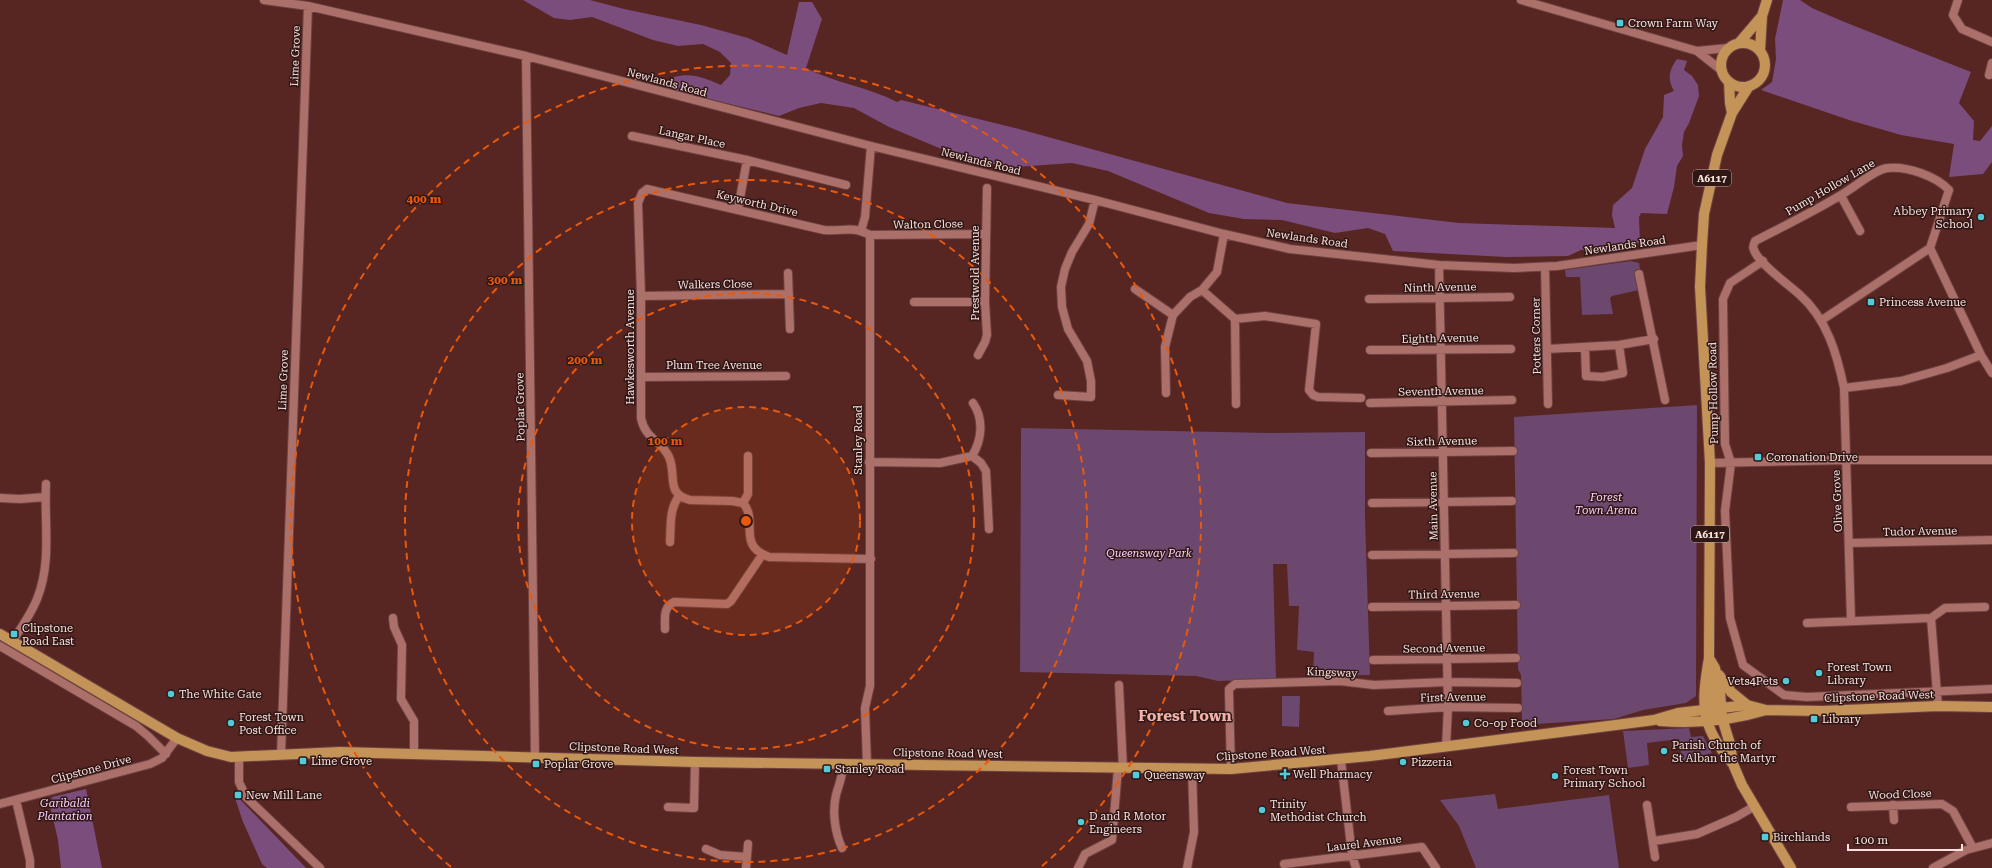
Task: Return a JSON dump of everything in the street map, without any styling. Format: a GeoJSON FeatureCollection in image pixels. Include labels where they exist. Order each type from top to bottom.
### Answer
{"type":"FeatureCollection","features":[{"type":"Feature","properties":{"kind":"main road","name":"A6117"},"geometry":{"type":"LineString","coordinates":[[1702,245],[1704,214],[1717,155],[1732,113],[1749,86],[1759,79],[1764,68],[1764,62],[1760,51],[1762,16],[1767,0]]}},
{"type":"Feature","properties":{"kind":"main road","name":"A6117"},"geometry":{"type":"LineString","coordinates":[[1728,48],[1738,43],[1762,16]]}},
{"type":"Feature","properties":{"kind":"main road"},"geometry":{"type":"LineString","coordinates":[[1738,43],[1750,44],[1760,51]]}},
{"type":"Feature","properties":{"kind":"main road"},"geometry":{"type":"LineString","coordinates":[[1728,48],[1722,58],[1721,70],[1730,82],[1739,86],[1749,86]]}},
{"type":"Feature","properties":{"kind":"main road","name":"A6117"},"geometry":{"type":"LineString","coordinates":[[1730,82],[1732,113]]}},
{"type":"Feature","properties":{"kind":"main road","name":"Pump Hollow Road"},"geometry":{"type":"LineString","coordinates":[[1702,245],[1700,287],[1710,463],[1709,658],[1704,689],[1713,713]]}},
{"type":"Feature","properties":{"kind":"main road"},"geometry":{"type":"LineString","coordinates":[[0,634],[177,738],[207,751],[231,756],[239,756]]}},
{"type":"Feature","properties":{"kind":"main road","name":"Pump Hollow Road"},"geometry":{"type":"LineString","coordinates":[[1709,658],[1714,668],[1720,691],[1713,713]]}},
{"type":"Feature","properties":{"kind":"main road"},"geometry":{"type":"LineString","coordinates":[[1714,668],[1724,684],[1747,705]]}},
{"type":"Feature","properties":{"kind":"main road","name":"Clipstone Road West"},"geometry":{"type":"LineString","coordinates":[[1713,713],[1747,705],[1766,710],[1823,711],[1938,706],[1992,707]]}},
{"type":"Feature","properties":{"kind":"main road","name":"Clipstone Road West"},"geometry":{"type":"LineString","coordinates":[[239,756],[340,752],[695,762],[1231,769],[1341,760],[1446,747],[1654,720],[1678,713],[1713,713],[1744,717],[1766,710]]}},
{"type":"Feature","properties":{"kind":"main road","name":"A6117"},"geometry":{"type":"LineString","coordinates":[[1713,713],[1730,744],[1732,764]]}},
{"type":"Feature","properties":{"kind":"main road","name":"A6117"},"geometry":{"type":"LineString","coordinates":[[1713,713],[1718,746],[1732,764],[1742,785],[1791,868]]}},
{"type":"Feature","properties":{"kind":"street","name":"Newlands Road"},"geometry":{"type":"LineString","coordinates":[[264,0],[308,6],[526,56],[871,146],[1290,249],[1440,266],[1545,267],[1702,245]]}},
{"type":"Feature","properties":{"kind":"street"},"geometry":{"type":"LineString","coordinates":[[1958,0],[1953,15],[1962,30],[1992,42]]}},
{"type":"Feature","properties":{"kind":"street"},"geometry":{"type":"LineString","coordinates":[[1525,1],[1697,52],[1721,70]]}},
{"type":"Feature","properties":{"kind":"street","name":"Lime Grove"},"geometry":{"type":"LineString","coordinates":[[281,755],[308,6]]}},
{"type":"Feature","properties":{"kind":"street"},"geometry":{"type":"LineString","coordinates":[[1697,52],[1728,48]]}},
{"type":"Feature","properties":{"kind":"street","name":"Poplar Grove"},"geometry":{"type":"LineString","coordinates":[[526,56],[535,757]]}},
{"type":"Feature","properties":{"kind":"street"},"geometry":{"type":"LineString","coordinates":[[1989,75],[1992,63]]}},
{"type":"Feature","properties":{"kind":"street","name":"Langar Place"},"geometry":{"type":"LineString","coordinates":[[632,136],[747,160],[846,185]]}},
{"type":"Feature","properties":{"kind":"street"},"geometry":{"type":"LineString","coordinates":[[870,235],[861,231],[865,217],[871,146]]}},
{"type":"Feature","properties":{"kind":"street"},"geometry":{"type":"LineString","coordinates":[[738,209],[747,160]]}},
{"type":"Feature","properties":{"kind":"street","name":"Pump Hollow Lane"},"geometry":{"type":"LineString","coordinates":[[1772,232],[1841,196],[1868,178],[1877,170],[1904,168],[1939,181],[1949,190],[1930,248]]}},
{"type":"Feature","properties":{"kind":"street","name":"Prestwold Avenue"},"geometry":{"type":"LineString","coordinates":[[978,356],[986,342],[987,335],[985,302],[988,188]]}},
{"type":"Feature","properties":{"kind":"street","name":"Keyworth Drive"},"geometry":{"type":"LineString","coordinates":[[647,189],[824,230],[836,231],[853,228],[861,231]]}},
{"type":"Feature","properties":{"kind":"street","name":"Hawkesworth Avenue"},"geometry":{"type":"LineString","coordinates":[[647,189],[642,193],[638,203],[641,296],[641,418],[643,428],[667,453],[672,471],[672,486],[679,496]]}},
{"type":"Feature","properties":{"kind":"street"},"geometry":{"type":"LineString","coordinates":[[1841,196],[1860,231]]}},
{"type":"Feature","properties":{"kind":"street"},"geometry":{"type":"LineString","coordinates":[[1058,395],[1091,397],[1091,381],[1087,361],[1068,329],[1062,307],[1061,287],[1065,269],[1072,252],[1089,224],[1095,200]]}},
{"type":"Feature","properties":{"kind":"street","name":"Olive Grove"},"geometry":{"type":"LineString","coordinates":[[1772,232],[1755,241],[1753,246],[1754,251],[1780,279],[1801,296],[1822,320],[1837,355],[1844,388],[1851,621]]}},
{"type":"Feature","properties":{"kind":"street","name":"Walton Close"},"geometry":{"type":"LineString","coordinates":[[870,235],[986,234]]}},
{"type":"Feature","properties":{"kind":"street"},"geometry":{"type":"LineString","coordinates":[[1166,393],[1164,347],[1173,315],[1190,297],[1202,290],[1217,272],[1224,234]]}},
{"type":"Feature","properties":{"kind":"street","name":"Stanley Road"},"geometry":{"type":"LineString","coordinates":[[866,764],[865,708],[870,686],[871,559],[869,462],[870,235]]}},
{"type":"Feature","properties":{"kind":"street"},"geometry":{"type":"LineString","coordinates":[[1822,320],[1930,248],[1981,355],[1992,373]]}},
{"type":"Feature","properties":{"kind":"street","name":"Pump Hollow Road"},"geometry":{"type":"LineString","coordinates":[[1763,261],[1730,283],[1723,299],[1725,444],[1730,463],[1725,511],[1730,618],[1743,665],[1784,695],[1807,697],[1936,690],[1992,689]]}},
{"type":"Feature","properties":{"kind":"street","name":"Main Avenue"},"geometry":{"type":"LineString","coordinates":[[1440,266],[1448,707],[1446,747]]}},
{"type":"Feature","properties":{"kind":"street","name":"Potters Corner"},"geometry":{"type":"LineString","coordinates":[[1545,267],[1548,404]]}},
{"type":"Feature","properties":{"kind":"street"},"geometry":{"type":"LineString","coordinates":[[788,273],[790,329]]}},
{"type":"Feature","properties":{"kind":"street"},"geometry":{"type":"LineString","coordinates":[[1639,274],[1654,339],[1665,400]]}},
{"type":"Feature","properties":{"kind":"street"},"geometry":{"type":"LineString","coordinates":[[1135,289],[1173,315]]}},
{"type":"Feature","properties":{"kind":"street"},"geometry":{"type":"LineString","coordinates":[[1202,290],[1235,319],[1265,316],[1316,324],[1309,390],[1312,395],[1318,397],[1361,398]]}},
{"type":"Feature","properties":{"kind":"street","name":"Walkers Close"},"geometry":{"type":"LineString","coordinates":[[641,296],[789,294]]}},
{"type":"Feature","properties":{"kind":"street","name":"Ninth Avenue"},"geometry":{"type":"LineString","coordinates":[[1369,299],[1510,297]]}},
{"type":"Feature","properties":{"kind":"street"},"geometry":{"type":"LineString","coordinates":[[914,302],[985,302]]}},
{"type":"Feature","properties":{"kind":"street"},"geometry":{"type":"LineString","coordinates":[[1235,319],[1236,404]]}},
{"type":"Feature","properties":{"kind":"street"},"geometry":{"type":"LineString","coordinates":[[1547,349],[1619,346],[1654,339]]}},
{"type":"Feature","properties":{"kind":"street"},"geometry":{"type":"LineString","coordinates":[[1585,348],[1586,376],[1603,377],[1622,373],[1619,346]]}},
{"type":"Feature","properties":{"kind":"street","name":"Eighth Avenue"},"geometry":{"type":"LineString","coordinates":[[1370,350],[1511,349]]}},
{"type":"Feature","properties":{"kind":"street"},"geometry":{"type":"LineString","coordinates":[[1844,388],[1901,381],[1947,368],[1981,355]]}},
{"type":"Feature","properties":{"kind":"street","name":"Plum Tree Avenue"},"geometry":{"type":"LineString","coordinates":[[642,377],[786,376]]}},
{"type":"Feature","properties":{"kind":"street","name":"Seventh Avenue"},"geometry":{"type":"LineString","coordinates":[[1370,403],[1512,400]]}},
{"type":"Feature","properties":{"kind":"street"},"geometry":{"type":"LineString","coordinates":[[869,462],[940,463],[972,456],[977,447],[980,434],[978,411],[973,404]]}},
{"type":"Feature","properties":{"kind":"street","name":"Sixth Avenue"},"geometry":{"type":"LineString","coordinates":[[1371,453],[1513,451]]}},
{"type":"Feature","properties":{"kind":"street"},"geometry":{"type":"LineString","coordinates":[[742,503],[748,494],[748,456]]}},
{"type":"Feature","properties":{"kind":"street"},"geometry":{"type":"LineString","coordinates":[[972,456],[981,463],[986,471],[989,529]]}},
{"type":"Feature","properties":{"kind":"street"},"geometry":{"type":"LineString","coordinates":[[1710,463],[1846,460],[1992,460]]}},
{"type":"Feature","properties":{"kind":"street"},"geometry":{"type":"LineString","coordinates":[[12,642],[34,606],[41,586],[47,554],[46,484]]}},
{"type":"Feature","properties":{"kind":"street"},"geometry":{"type":"LineString","coordinates":[[670,542],[671,512],[673,504],[679,496],[690,500],[732,501],[742,503],[749,512],[751,542],[756,550],[762,555],[776,558],[871,559]]}},
{"type":"Feature","properties":{"kind":"street"},"geometry":{"type":"LineString","coordinates":[[0,498],[20,500],[45,497]]}},
{"type":"Feature","properties":{"kind":"street"},"geometry":{"type":"LineString","coordinates":[[1372,503],[1512,501]]}},
{"type":"Feature","properties":{"kind":"street","name":"Tudor Avenue"},"geometry":{"type":"LineString","coordinates":[[1849,543],[1992,540]]}},
{"type":"Feature","properties":{"kind":"street"},"geometry":{"type":"LineString","coordinates":[[1372,555],[1514,553]]}},
{"type":"Feature","properties":{"kind":"street"},"geometry":{"type":"LineString","coordinates":[[665,629],[666,610],[669,604],[674,602],[722,605],[731,601],[762,555]]}},
{"type":"Feature","properties":{"kind":"street","name":"Third Avenue"},"geometry":{"type":"LineString","coordinates":[[1372,607],[1516,604]]}},
{"type":"Feature","properties":{"kind":"street"},"geometry":{"type":"LineString","coordinates":[[1807,623],[1931,618],[1945,608],[1986,607]]}},
{"type":"Feature","properties":{"kind":"street"},"geometry":{"type":"LineString","coordinates":[[393,618],[394,627],[402,645],[401,698],[414,721],[414,755]]}},
{"type":"Feature","properties":{"kind":"street"},"geometry":{"type":"LineString","coordinates":[[1931,618],[1938,706]]}},
{"type":"Feature","properties":{"kind":"street"},"geometry":{"type":"LineString","coordinates":[[0,646],[136,726],[166,754]]}},
{"type":"Feature","properties":{"kind":"street","name":"Second Avenue"},"geometry":{"type":"LineString","coordinates":[[1373,660],[1516,658]]}},
{"type":"Feature","properties":{"kind":"street","name":"Kingsway"},"geometry":{"type":"LineString","coordinates":[[1231,769],[1229,692],[1230,688],[1235,684],[1340,681],[1374,685],[1447,682],[1517,683]]}},
{"type":"Feature","properties":{"kind":"street"},"geometry":{"type":"LineString","coordinates":[[1078,868],[1085,854],[1112,840],[1120,768],[1119,685]]}},
{"type":"Feature","properties":{"kind":"street","name":"First Avenue"},"geometry":{"type":"LineString","coordinates":[[1388,711],[1448,707],[1518,708]]}},
{"type":"Feature","properties":{"kind":"street","name":"Clipstone Drive"},"geometry":{"type":"LineString","coordinates":[[0,804],[150,764],[166,754],[177,738]]}},
{"type":"Feature","properties":{"kind":"street"},"geometry":{"type":"LineString","coordinates":[[239,756],[239,782],[246,797],[320,868]]}},
{"type":"Feature","properties":{"kind":"street"},"geometry":{"type":"LineString","coordinates":[[1341,760],[1352,855],[1356,868]]}},
{"type":"Feature","properties":{"kind":"street"},"geometry":{"type":"LineString","coordinates":[[668,807],[694,808],[695,762]]}},
{"type":"Feature","properties":{"kind":"street"},"geometry":{"type":"LineString","coordinates":[[842,848],[836,834],[835,809],[836,796],[843,776],[843,764]]}},
{"type":"Feature","properties":{"kind":"street"},"geometry":{"type":"LineString","coordinates":[[1187,868],[1194,832],[1192,769]]}},
{"type":"Feature","properties":{"kind":"street"},"geometry":{"type":"LineString","coordinates":[[16,800],[30,860],[30,868]]}},
{"type":"Feature","properties":{"kind":"street","name":"Wood Close"},"geometry":{"type":"LineString","coordinates":[[1851,808],[1942,804],[1948,806],[1953,811],[1973,848]]}},
{"type":"Feature","properties":{"kind":"street"},"geometry":{"type":"LineString","coordinates":[[1647,805],[1654,841],[1655,857]]}},
{"type":"Feature","properties":{"kind":"street"},"geometry":{"type":"LineString","coordinates":[[1893,805],[1894,820]]}},
{"type":"Feature","properties":{"kind":"street"},"geometry":{"type":"LineString","coordinates":[[1654,841],[1698,834],[1755,806]]}},
{"type":"Feature","properties":{"kind":"street"},"geometry":{"type":"LineString","coordinates":[[1933,868],[1958,853],[1992,843]]}},
{"type":"Feature","properties":{"kind":"street"},"geometry":{"type":"LineString","coordinates":[[746,868],[748,844]]}},
{"type":"Feature","properties":{"kind":"street","name":"Laurel Avenue"},"geometry":{"type":"LineString","coordinates":[[1284,864],[1422,847],[1428,853],[1436,868]]}},
{"type":"Feature","properties":{"kind":"street"},"geometry":{"type":"LineString","coordinates":[[706,849],[720,855],[747,857]]}},
{"type":"Feature","properties":{"kind":"green space"},"geometry":{"type":"Polygon","coordinates":[[[523,0],[590,0],[624,9],[701,25],[748,38],[787,55],[799,2],[812,2],[822,19],[806,68],[828,78],[875,92],[897,102],[901,100],[1019,129],[1287,203],[1459,223],[1615,228],[1612,215],[1613,205],[1632,188],[1645,149],[1663,117],[1664,95],[1674,91],[1670,82],[1670,75],[1672,67],[1677,59],[1687,61],[1684,70],[1692,76],[1698,85],[1699,96],[1684,132],[1682,145],[1683,156],[1677,166],[1674,187],[1667,214],[1641,213],[1639,217],[1640,243],[1581,250],[1568,256],[1506,257],[1393,251],[1385,234],[1368,228],[1335,233],[1282,220],[1244,219],[1209,213],[1108,171],[1072,163],[1016,167],[987,163],[939,148],[889,127],[854,108],[821,103],[799,108],[779,116],[668,89],[674,77],[687,75],[704,78],[721,85],[730,75],[731,63],[720,52],[703,44],[678,46],[653,40],[592,17],[570,20],[554,18],[523,0]]]}},
{"type":"Feature","properties":{"kind":"green space"},"geometry":{"type":"Polygon","coordinates":[[[1783,0],[1800,0],[1812,8],[1842,21],[1971,72],[1959,103],[1974,121],[1973,140],[1980,141],[1992,126],[1992,162],[1983,174],[1949,177],[1954,144],[1901,135],[1849,120],[1761,90],[1772,82],[1776,59],[1775,39],[1783,0]]]}},
{"type":"Feature","properties":{"kind":"green space"},"geometry":{"type":"Polygon","coordinates":[[[1631,261],[1639,263],[1640,269],[1635,270],[1639,290],[1612,296],[1610,298],[1613,314],[1582,315],[1580,277],[1566,277],[1565,270],[1631,261]]]}},
{"type":"Feature","properties":{"kind":"green space","name":"Forest Town Arena"},"geometry":{"type":"Polygon","coordinates":[[[1697,405],[1696,696],[1686,703],[1643,710],[1614,719],[1522,725],[1521,675],[1518,669],[1514,417],[1697,405]]]}},
{"type":"Feature","properties":{"kind":"green space","name":"Queensway Park"},"geometry":{"type":"Polygon","coordinates":[[[1021,428],[1271,433],[1365,432],[1365,517],[1370,675],[1313,676],[1314,652],[1297,650],[1299,606],[1289,606],[1287,564],[1273,564],[1276,679],[1218,681],[1196,676],[1020,672],[1021,428]]]}},
{"type":"Feature","properties":{"kind":"green space"},"geometry":{"type":"Polygon","coordinates":[[[1282,696],[1300,696],[1299,727],[1282,726],[1282,696]]]}},
{"type":"Feature","properties":{"kind":"green space"},"geometry":{"type":"Polygon","coordinates":[[[1689,728],[1691,737],[1703,736],[1712,753],[1682,761],[1679,739],[1647,743],[1649,765],[1628,768],[1623,731],[1689,728]]]}},
{"type":"Feature","properties":{"kind":"green space","name":"Garibaldi Plantation"},"geometry":{"type":"Polygon","coordinates":[[[86,789],[102,868],[61,868],[58,840],[50,806],[52,797],[86,789]]]}},
{"type":"Feature","properties":{"kind":"green space"},"geometry":{"type":"Polygon","coordinates":[[[233,792],[306,868],[267,868],[262,864],[243,822],[233,792]]]}},
{"type":"Feature","properties":{"kind":"green space"},"geometry":{"type":"Polygon","coordinates":[[[1495,794],[1498,809],[1609,795],[1619,868],[1476,868],[1459,826],[1440,800],[1495,794]]]}},
{"type":"Feature","properties":{"kind":"place","name":"Crown Farm Way"},"geometry":{"type":"Point","coordinates":[1620,23]}},
{"type":"Feature","properties":{"kind":"place","name":"Abbey Primary School"},"geometry":{"type":"Point","coordinates":[1981,217]}},
{"type":"Feature","properties":{"kind":"place","name":"Princess Avenue"},"geometry":{"type":"Point","coordinates":[1871,302]}},
{"type":"Feature","properties":{"kind":"place","name":"Coronation Drive"},"geometry":{"type":"Point","coordinates":[1758,457]}},
{"type":"Feature","properties":{"kind":"place","name":"Clipstone Road East"},"geometry":{"type":"Point","coordinates":[14,634]}},
{"type":"Feature","properties":{"kind":"place","name":"Forest Town Library"},"geometry":{"type":"Point","coordinates":[1819,673]}},
{"type":"Feature","properties":{"kind":"place","name":"Vets4Pets"},"geometry":{"type":"Point","coordinates":[1786,681]}},
{"type":"Feature","properties":{"kind":"place","name":"The White Gate"},"geometry":{"type":"Point","coordinates":[171,694]}},
{"type":"Feature","properties":{"kind":"place","name":"Library"},"geometry":{"type":"Point","coordinates":[1814,719]}},
{"type":"Feature","properties":{"kind":"place","name":"Forest Town Post Office"},"geometry":{"type":"Point","coordinates":[231,723]}},
{"type":"Feature","properties":{"kind":"place","name":"Co-op Food"},"geometry":{"type":"Point","coordinates":[1466,723]}},
{"type":"Feature","properties":{"kind":"place","name":"Parish Church of St Alban the Martyr"},"geometry":{"type":"Point","coordinates":[1664,751]}},
{"type":"Feature","properties":{"kind":"place","name":"Lime Grove"},"geometry":{"type":"Point","coordinates":[303,761]}},
{"type":"Feature","properties":{"kind":"place","name":"Pizzeria"},"geometry":{"type":"Point","coordinates":[1403,762]}},
{"type":"Feature","properties":{"kind":"place","name":"Poplar Grove"},"geometry":{"type":"Point","coordinates":[536,764]}},
{"type":"Feature","properties":{"kind":"place","name":"Stanley Road"},"geometry":{"type":"Point","coordinates":[827,769]}},
{"type":"Feature","properties":{"kind":"place","name":"Well Pharmacy"},"geometry":{"type":"Point","coordinates":[1285,774]}},
{"type":"Feature","properties":{"kind":"place","name":"Queensway"},"geometry":{"type":"Point","coordinates":[1136,775]}},
{"type":"Feature","properties":{"kind":"place","name":"Forest Town Primary School"},"geometry":{"type":"Point","coordinates":[1555,776]}},
{"type":"Feature","properties":{"kind":"place","name":"New Mill Lane"},"geometry":{"type":"Point","coordinates":[238,795]}},
{"type":"Feature","properties":{"kind":"place","name":"Trinity Methodist Church"},"geometry":{"type":"Point","coordinates":[1262,810]}},
{"type":"Feature","properties":{"kind":"place","name":"D and R Motor Engineers"},"geometry":{"type":"Point","coordinates":[1081,822]}},
{"type":"Feature","properties":{"kind":"place","name":"Birchlands"},"geometry":{"type":"Point","coordinates":[1765,837]}},
{"type":"Feature","properties":{"kind":"district","name":"Forest Town"},"geometry":{"type":"Point","coordinates":[1185,716]}}]}
